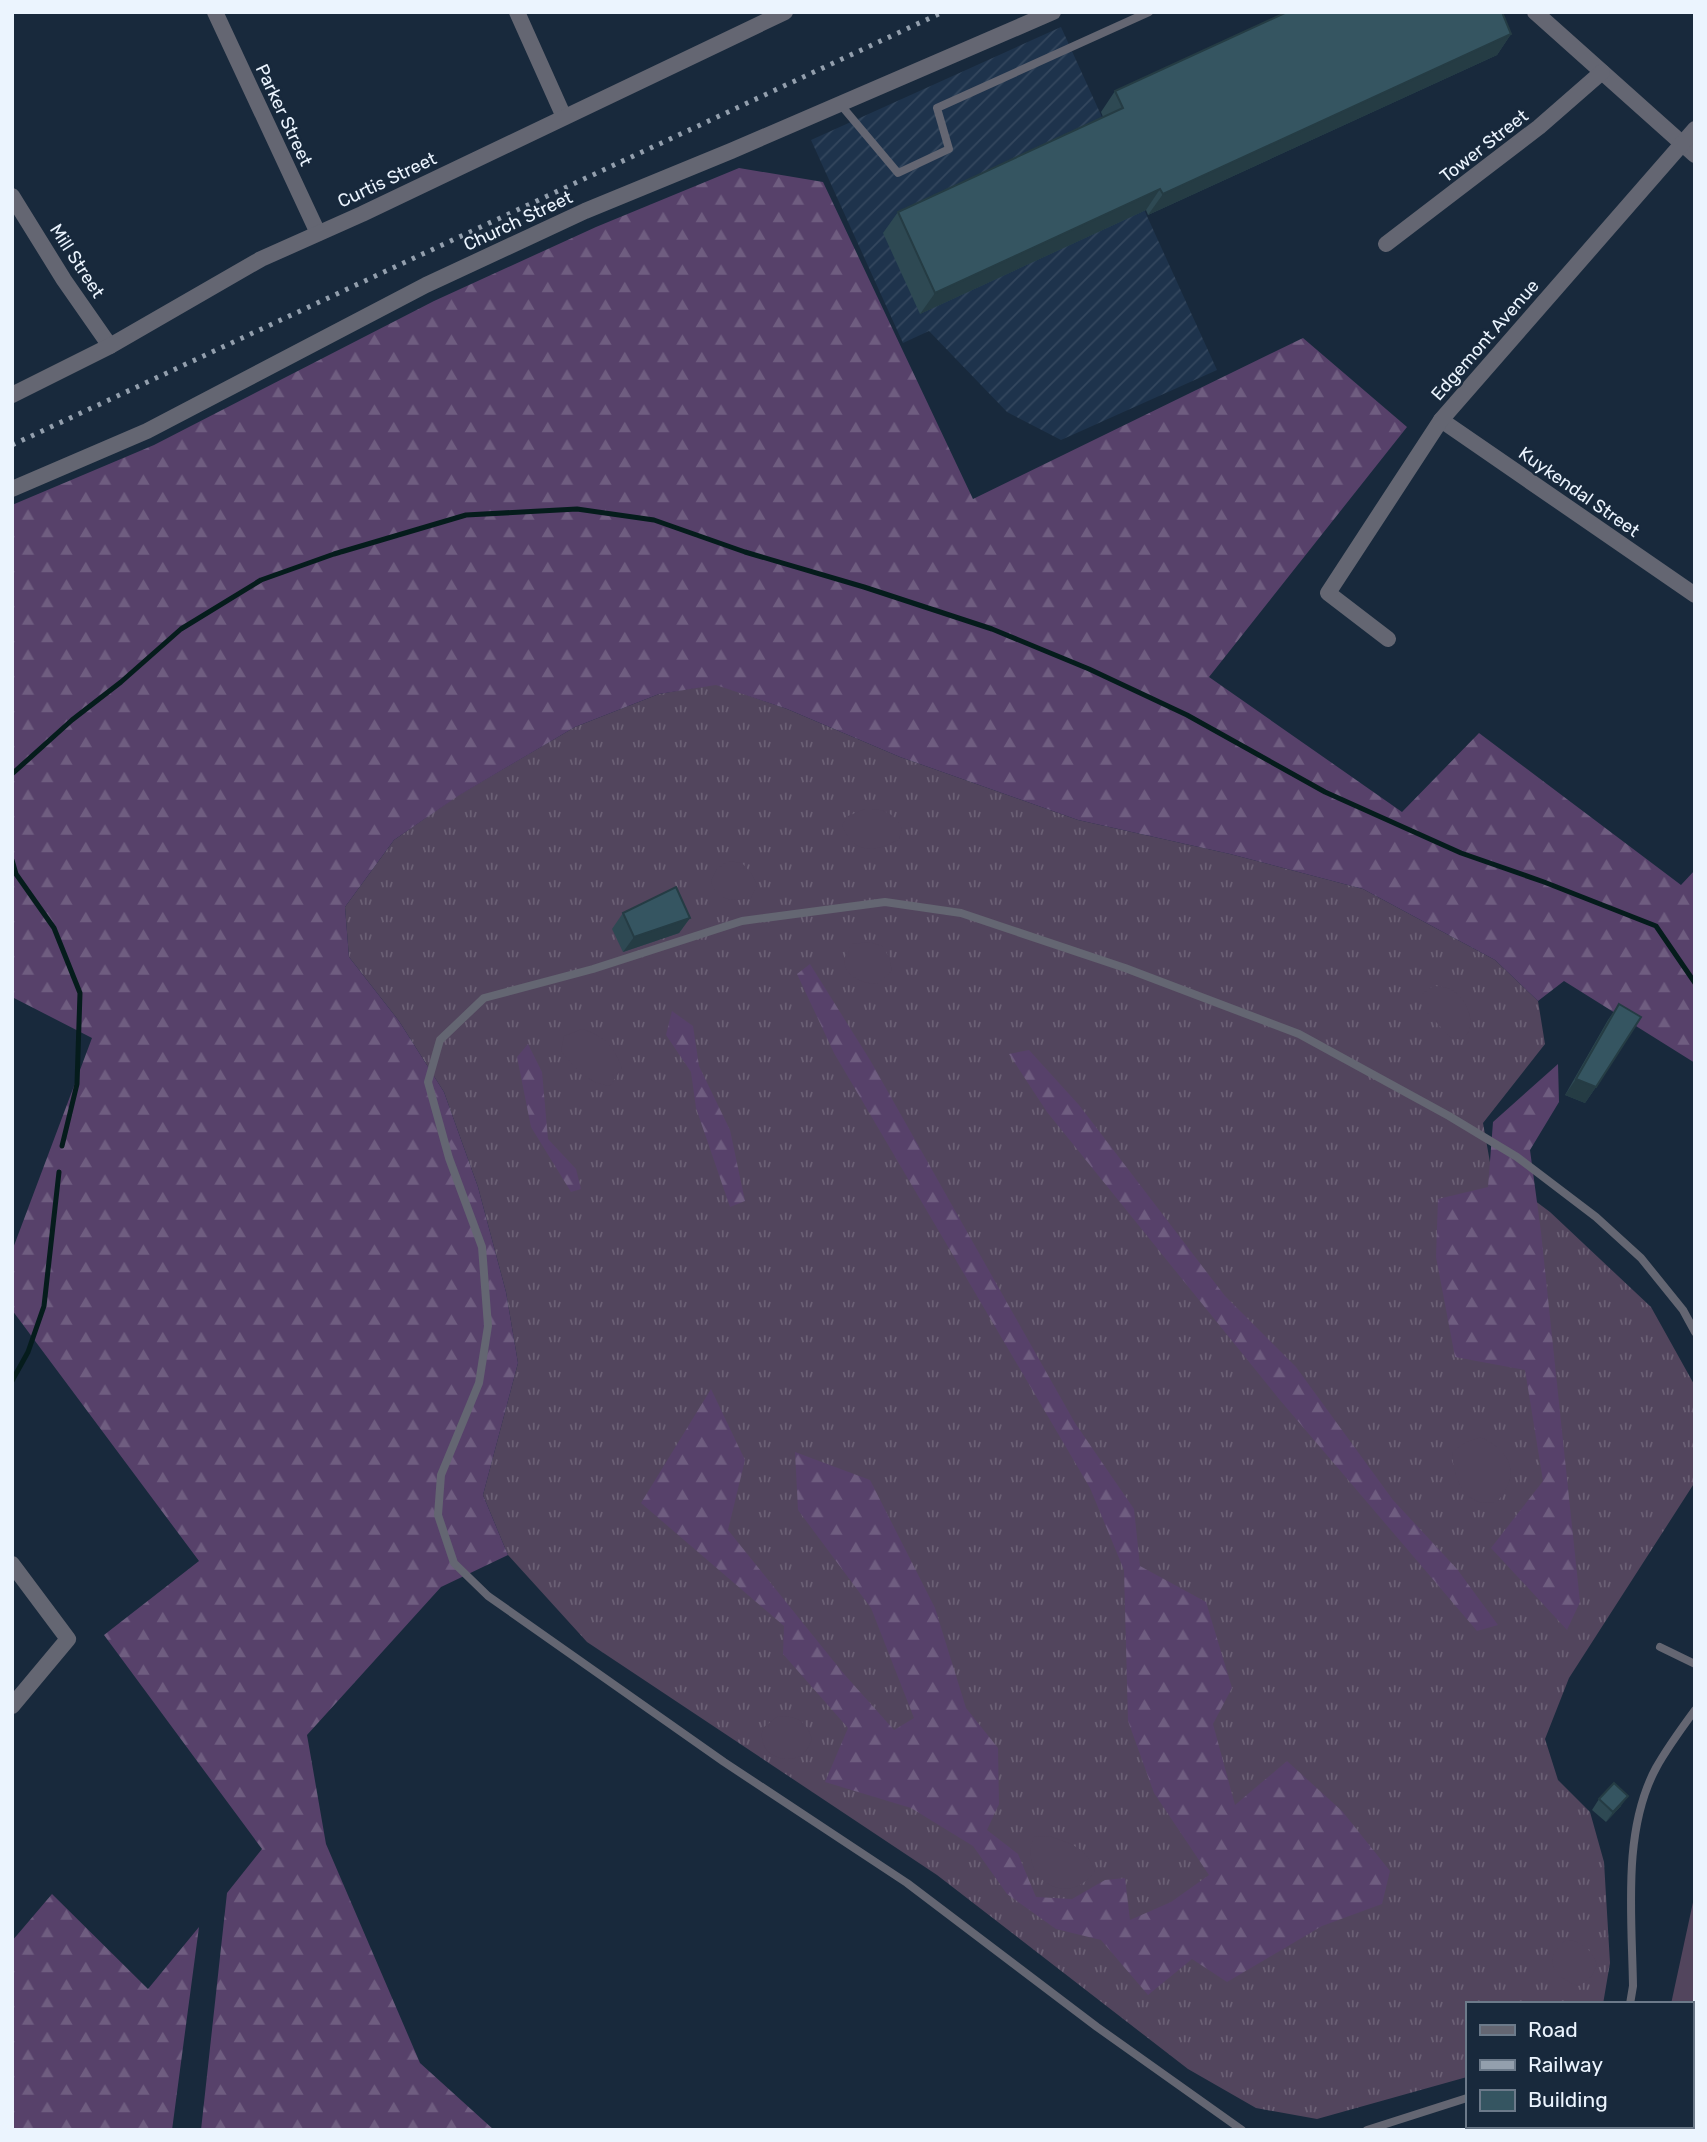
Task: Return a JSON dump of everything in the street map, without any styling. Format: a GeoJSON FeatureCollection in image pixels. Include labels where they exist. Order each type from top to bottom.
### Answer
{"type":"FeatureCollection","features":[{"type":"Feature","properties":{"kind":"street","name":"Parker Street"},"geometry":{"type":"LineString","coordinates":[[215,12],[318,233]]}},
{"type":"Feature","properties":{"kind":"street"},"geometry":{"type":"LineString","coordinates":[[517,12],[564,117]]}},
{"type":"Feature","properties":{"kind":"street","name":"Curtis Street"},"geometry":{"type":"LineString","coordinates":[[12,395],[110,346],[261,259],[564,117],[767,16],[785,12]]}},
{"type":"Feature","properties":{"kind":"street","name":"Church Street"},"geometry":{"type":"LineString","coordinates":[[12,489],[147,431],[426,285],[560,222],[1053,12]]}},
{"type":"Feature","properties":{"kind":"street"},"geometry":{"type":"LineString","coordinates":[[1535,12],[1689,149]]}},
{"type":"Feature","properties":{"kind":"street","name":"Tower Street"},"geometry":{"type":"LineString","coordinates":[[1386,244],[1539,127],[1602,72]]}},
{"type":"Feature","properties":{"kind":"street","name":"Edgemont Avenue"},"geometry":{"type":"LineString","coordinates":[[1388,639],[1328,593],[1441,420],[1689,149],[1695,130]]}},
{"type":"Feature","properties":{"kind":"street","name":"Mill Street"},"geometry":{"type":"LineString","coordinates":[[12,196],[110,346]]}},
{"type":"Feature","properties":{"kind":"street","name":"Kuykendal Street"},"geometry":{"type":"LineString","coordinates":[[1441,420],[1695,595]]}},
{"type":"Feature","properties":{"kind":"street"},"geometry":{"type":"LineString","coordinates":[[12,1563],[68,1639],[12,1706]]}},
{"type":"Feature","properties":{"kind":"lane"},"geometry":{"type":"LineString","coordinates":[[840,104],[898,173],[949,149],[937,108],[1149,12]]}},
{"type":"Feature","properties":{"kind":"lane"},"geometry":{"type":"LineString","coordinates":[[1242,2130],[1097,2027],[907,1883],[724,1762],[488,1596],[454,1563],[438,1515],[441,1475],[479,1382],[488,1326],[482,1247],[449,1158],[428,1082],[440,1040],[484,998],[593,969],[742,920],[886,902],[961,913],[1125,968],[1299,1034],[1449,1116],[1517,1157],[1596,1217],[1641,1258],[1683,1310],[1695,1332]]}},
{"type":"Feature","properties":{"kind":"lane"},"geometry":{"type":"LineString","coordinates":[[1660,1647],[1695,1664]]}},
{"type":"Feature","properties":{"kind":"lane"},"geometry":{"type":"LineString","coordinates":[[1630,2002],[1633,1986],[1632,1855],[1642,1805],[1654,1770],[1695,1710]]}},
{"type":"Feature","properties":{"kind":"lane"},"geometry":{"type":"LineString","coordinates":[[1367,2130],[1466,2098]]}},
{"type":"Feature","properties":{"kind":"shaded area"},"geometry":{"type":"Polygon","coordinates":[[[1061,27],[1217,370],[1061,440],[1007,412],[929,331],[903,343],[811,140],[1061,27]]]}},
{"type":"Feature","properties":{"kind":"green space"},"geometry":{"type":"Polygon","coordinates":[[[739,168],[823,182],[973,499],[1303,338],[1407,427],[1209,677],[1402,812],[1479,733],[1681,885],[1695,870],[1695,1063],[1564,981],[1538,1001],[1495,960],[1363,889],[1230,854],[1078,820],[900,757],[787,709],[716,685],[659,694],[575,727],[458,796],[394,840],[345,907],[349,957],[399,1021],[444,1092],[478,1187],[506,1292],[518,1363],[483,1495],[508,1555],[441,1587],[307,1735],[326,1844],[420,2063],[494,2130],[201,2130],[227,1893],[262,1849],[104,1635],[199,1561],[12,1310],[12,1251],[92,1038],[12,997],[12,505],[154,445],[434,301],[596,227],[739,168]]]}},
{"type":"Feature","properties":{"kind":"green space"},"geometry":{"type":"Polygon","coordinates":[[[716,684],[787,709],[900,757],[1078,820],[1230,854],[1363,889],[1495,960],[1538,1001],[1545,1044],[1483,1123],[1491,1168],[1550,1212],[1651,1307],[1695,1386],[1695,1482],[1569,1678],[1545,1739],[1558,1780],[1590,1812],[1604,1862],[1610,1963],[1603,2002],[1466,2002],[1466,2077],[1317,2119],[1256,2108],[1188,2069],[937,1875],[587,1642],[508,1555],[483,1495],[518,1363],[506,1292],[478,1187],[444,1092],[399,1021],[349,957],[345,907],[394,840],[457,796],[575,727],[659,694],[716,684]]]}},
{"type":"Feature","properties":{"kind":"green space"},"geometry":{"type":"Polygon","coordinates":[[[865,809],[882,811],[895,818],[902,828],[899,839],[873,849],[852,842],[842,825],[848,816],[865,809]]]}},
{"type":"Feature","properties":{"kind":"green space"},"geometry":{"type":"Polygon","coordinates":[[[728,861],[742,863],[751,873],[757,885],[751,898],[726,898],[713,888],[711,881],[717,869],[728,861]]]}},
{"type":"Feature","properties":{"kind":"green space"},"geometry":{"type":"Polygon","coordinates":[[[869,942],[882,946],[889,957],[892,971],[877,984],[860,981],[848,972],[845,966],[847,952],[852,944],[869,942]]]}},
{"type":"Feature","properties":{"kind":"green space"},"geometry":{"type":"Polygon","coordinates":[[[810,964],[870,1060],[1075,1423],[1134,1509],[1140,1566],[1206,1602],[1232,1688],[1213,1724],[1235,1805],[1287,1761],[1342,1811],[1390,1871],[1382,1904],[1322,1926],[1227,1982],[1192,1959],[1148,1995],[1101,1940],[1056,1929],[1007,1894],[973,1846],[911,1808],[825,1782],[848,1728],[783,1654],[784,1626],[641,1503],[711,1389],[745,1460],[728,1530],[844,1674],[894,1730],[914,1718],[871,1608],[798,1510],[795,1452],[870,1480],[935,1608],[966,1708],[998,1748],[999,1804],[987,1830],[1018,1854],[1036,1897],[1072,1899],[1105,1880],[1125,1878],[1130,1920],[1171,1902],[1209,1875],[1154,1793],[1128,1721],[1124,1570],[1090,1488],[834,1053],[797,974],[810,964]]]}},
{"type":"Feature","properties":{"kind":"green space"},"geometry":{"type":"Polygon","coordinates":[[[1433,986],[1450,989],[1466,1005],[1470,1028],[1461,1040],[1450,1037],[1422,1007],[1422,994],[1433,986]]]}},
{"type":"Feature","properties":{"kind":"green space"},"geometry":{"type":"Polygon","coordinates":[[[672,1011],[693,1026],[699,1066],[730,1130],[745,1201],[730,1207],[696,1108],[691,1072],[666,1035],[672,1011]]]}},
{"type":"Feature","properties":{"kind":"green space"},"geometry":{"type":"Polygon","coordinates":[[[582,1029],[603,1039],[619,1060],[622,1068],[610,1086],[588,1078],[561,1051],[564,1036],[582,1029]]]}},
{"type":"Feature","properties":{"kind":"green space"},"geometry":{"type":"Polygon","coordinates":[[[528,1044],[542,1072],[548,1139],[576,1169],[581,1189],[571,1192],[531,1127],[517,1057],[528,1044]]]}},
{"type":"Feature","properties":{"kind":"green space"},"geometry":{"type":"Polygon","coordinates":[[[1029,1050],[1079,1105],[1225,1296],[1296,1367],[1393,1500],[1457,1569],[1498,1625],[1477,1631],[1279,1399],[1047,1112],[1009,1054],[1029,1050]]]}},
{"type":"Feature","properties":{"kind":"green space"},"geometry":{"type":"Polygon","coordinates":[[[1558,1064],[1559,1102],[1530,1150],[1580,1602],[1567,1630],[1491,1548],[1543,1481],[1525,1370],[1455,1357],[1436,1257],[1438,1199],[1488,1187],[1493,1122],[1558,1064]]]}},
{"type":"Feature","properties":{"kind":"green space"},"geometry":{"type":"Polygon","coordinates":[[[1481,1437],[1500,1450],[1510,1465],[1509,1482],[1497,1502],[1472,1499],[1458,1482],[1454,1467],[1452,1452],[1466,1442],[1481,1437]]]}},
{"type":"Feature","properties":{"kind":"green space"},"geometry":{"type":"Polygon","coordinates":[[[778,1716],[800,1720],[807,1727],[812,1739],[804,1752],[797,1757],[778,1757],[763,1745],[764,1727],[778,1716]]]}},
{"type":"Feature","properties":{"kind":"green space"},"geometry":{"type":"Polygon","coordinates":[[[1049,1836],[1077,1848],[1087,1856],[1095,1871],[1084,1883],[1071,1888],[1059,1888],[1048,1884],[1038,1875],[1032,1864],[1034,1837],[1049,1836]]]}},
{"type":"Feature","properties":{"kind":"green space"},"geometry":{"type":"Polygon","coordinates":[[[1695,1893],[1695,2071],[1693,2002],[1671,2002],[1695,1893]]]}},
{"type":"Feature","properties":{"kind":"green space"},"geometry":{"type":"Polygon","coordinates":[[[52,1894],[148,1989],[199,1927],[172,2130],[12,2130],[12,1941],[52,1894]]]}},
{"type":"Feature","properties":{"kind":"green space"},"geometry":{"type":"Polygon","coordinates":[[[1566,1940],[1585,1947],[1597,1965],[1591,1977],[1579,1986],[1562,1978],[1553,1967],[1554,1954],[1566,1940]]]}},
{"type":"Feature","properties":{"kind":"building"},"geometry":{"type":"Polygon","coordinates":[[[1287,12],[1502,12],[1511,34],[1163,194],[1160,189],[935,293],[898,212],[1123,108],[1115,91],[1287,12]]]}},
{"type":"Feature","properties":{"kind":"building"},"geometry":{"type":"Polygon","coordinates":[[[676,887],[690,918],[634,937],[623,913],[676,887]]]}},
{"type":"Feature","properties":{"kind":"building"},"geometry":{"type":"Polygon","coordinates":[[[1619,1004],[1641,1017],[1596,1087],[1576,1079],[1619,1004]]]}},
{"type":"Feature","properties":{"kind":"building"},"geometry":{"type":"Polygon","coordinates":[[[1614,1783],[1628,1796],[1613,1812],[1599,1799],[1614,1783]]]}},
{"type":"Feature","properties":{"kind":"waterway"},"geometry":{"type":"LineString","coordinates":[[12,774],[181,629],[261,580],[334,554],[466,515],[577,509],[654,520],[745,552],[992,629],[1089,669],[1187,715],[1325,792],[1461,853],[1656,926],[1695,983]]}},
{"type":"Feature","properties":{"kind":"waterway"},"geometry":{"type":"LineString","coordinates":[[12,860],[16,874],[54,928],[80,993],[77,1084],[62,1146]]}},
{"type":"Feature","properties":{"kind":"waterway"},"geometry":{"type":"LineString","coordinates":[[12,1381],[28,1352],[44,1306],[59,1172]]}},
{"type":"Feature","properties":{"kind":"railway"},"geometry":{"type":"LineString","coordinates":[[12,445],[943,12]]}}]}
